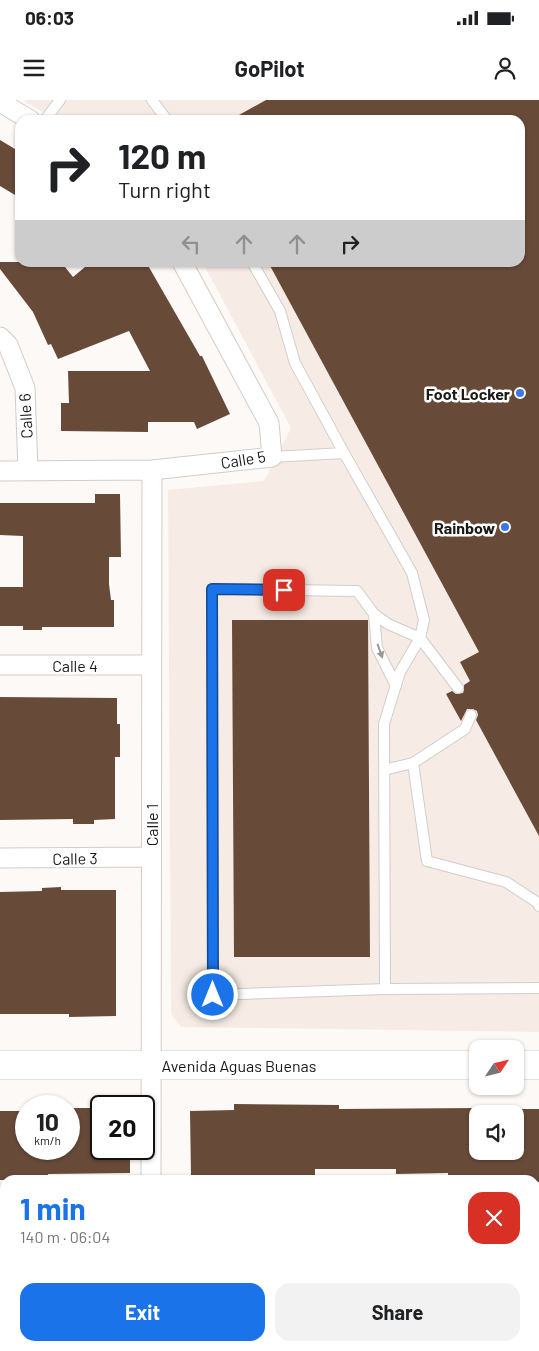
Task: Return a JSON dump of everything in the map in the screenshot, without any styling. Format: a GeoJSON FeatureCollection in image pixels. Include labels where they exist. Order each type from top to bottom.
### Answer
{"type":"FeatureCollection","features":[{"type":"Feature","properties":{"kind":"street"},"geometry":{"type":"LineString","coordinates":[[0,102],[22,115]]}},
{"type":"Feature","properties":{"kind":"street","name":"Calle 5"},"geometry":{"type":"LineString","coordinates":[[0,471],[152,470],[272,457],[269,423],[185,267]]}},
{"type":"Feature","properties":{"kind":"street","name":"Calle 6"},"geometry":{"type":"LineString","coordinates":[[0,337],[8,345],[25,388],[28,471]]}},
{"type":"Feature","properties":{"kind":"street","name":"Calle 1"},"geometry":{"type":"LineString","coordinates":[[151,1175],[150,665],[152,470]]}},
{"type":"Feature","properties":{"kind":"street","name":"Calle 4"},"geometry":{"type":"LineString","coordinates":[[0,665],[150,665]]}},
{"type":"Feature","properties":{"kind":"street","name":"Calle 3"},"geometry":{"type":"LineString","coordinates":[[0,858],[151,857]]}},
{"type":"Feature","properties":{"kind":"street","name":"Avenida Aguas Buenas"},"geometry":{"type":"LineString","coordinates":[[0,1065],[469,1065]]}},
{"type":"Feature","properties":{"kind":"street"},"geometry":{"type":"LineString","coordinates":[[524,1065],[539,1065]]}},
{"type":"Feature","properties":{"kind":"lane"},"geometry":{"type":"LineString","coordinates":[[49,115],[60,100]]}},
{"type":"Feature","properties":{"kind":"lane"},"geometry":{"type":"LineString","coordinates":[[152,100],[163,115]]}},
{"type":"Feature","properties":{"kind":"lane"},"geometry":{"type":"LineString","coordinates":[[255,267],[280,311],[295,362],[412,573],[424,620],[420,638],[400,672],[384,724],[385,989]]}},
{"type":"Feature","properties":{"kind":"lane"},"geometry":{"type":"LineString","coordinates":[[272,457],[344,453]]}},
{"type":"Feature","properties":{"kind":"lane"},"geometry":{"type":"LineString","coordinates":[[458,688],[420,638],[388,624],[374,614],[357,591],[212,589],[213,995],[385,989],[539,988]]}},
{"type":"Feature","properties":{"kind":"lane"},"geometry":{"type":"LineString","coordinates":[[374,614],[377,648],[396,686]]}},
{"type":"Feature","properties":{"kind":"lane"},"geometry":{"type":"LineString","coordinates":[[384,770],[413,763],[465,729],[471,715]]}},
{"type":"Feature","properties":{"kind":"lane"},"geometry":{"type":"LineString","coordinates":[[413,763],[427,861],[506,882],[539,906]]}},
{"type":"Feature","properties":{"kind":"shaded area"},"geometry":{"type":"Polygon","coordinates":[[[26,100],[539,100],[539,1032],[181,1027],[171,1014],[168,490],[264,481],[291,428],[205,267],[525,267],[525,115],[47,115],[25,102],[26,100]]]}},
{"type":"Feature","properties":{"kind":"building"},"geometry":{"type":"Polygon","coordinates":[[[266,100],[539,100],[539,836],[476,720],[477,711],[467,709],[461,721],[446,694],[452,691],[456,694],[463,693],[464,685],[470,681],[460,662],[479,652],[271,267],[525,267],[525,115],[239,115],[266,100]]]}},
{"type":"Feature","properties":{"kind":"building"},"geometry":{"type":"Polygon","coordinates":[[[0,140],[15,149],[15,195],[0,186],[0,140]]]}},
{"type":"Feature","properties":{"kind":"building"},"geometry":{"type":"Polygon","coordinates":[[[0,262],[15,262],[15,267],[65,267],[73,277],[85,267],[149,267],[200,356],[202,356],[230,414],[197,429],[194,422],[148,422],[148,432],[61,431],[61,403],[69,403],[68,371],[150,371],[129,331],[58,359],[51,344],[48,345],[33,312],[0,269],[0,262]]]}},
{"type":"Feature","properties":{"kind":"building"},"geometry":{"type":"Polygon","coordinates":[[[95,494],[120,494],[121,557],[109,557],[109,584],[111,600],[114,600],[114,627],[42,627],[42,630],[23,630],[23,626],[0,626],[0,587],[23,587],[23,536],[0,535],[0,503],[95,503],[95,494]]]}},
{"type":"Feature","properties":{"kind":"building"},"geometry":{"type":"Polygon","coordinates":[[[232,620],[368,620],[370,957],[234,957],[232,620]]]}},
{"type":"Feature","properties":{"kind":"building"},"geometry":{"type":"Polygon","coordinates":[[[0,697],[117,698],[117,724],[120,724],[120,757],[115,757],[115,819],[94,820],[94,824],[73,824],[73,819],[0,820],[0,697]]]}},
{"type":"Feature","properties":{"kind":"building"},"geometry":{"type":"Polygon","coordinates":[[[61,887],[61,890],[116,890],[116,1016],[69,1017],[69,1014],[0,1014],[0,892],[42,891],[42,888],[61,887]]]}},
{"type":"Feature","properties":{"kind":"building"},"geometry":{"type":"Polygon","coordinates":[[[234,1104],[339,1105],[339,1109],[469,1108],[469,1160],[524,1160],[524,1109],[539,1109],[539,1175],[396,1174],[396,1169],[315,1169],[315,1175],[191,1175],[190,1111],[234,1110],[234,1104]]]}},
{"type":"Feature","properties":{"kind":"building"},"geometry":{"type":"Polygon","coordinates":[[[80,1108],[90,1108],[90,1160],[130,1160],[130,1173],[0,1175],[0,1111],[15,1111],[15,1160],[80,1160],[80,1108]]]}},
{"type":"Feature","properties":{"kind":"place","name":"Foot Locker"},"geometry":{"type":"Point","coordinates":[520,393]}},
{"type":"Feature","properties":{"kind":"place","name":"Rainbow"},"geometry":{"type":"Point","coordinates":[505,527]}},
{"type":"Feature","properties":{"kind":"route"},"geometry":{"type":"LineString","coordinates":[[213,995],[212,589],[284,590]]}}]}
